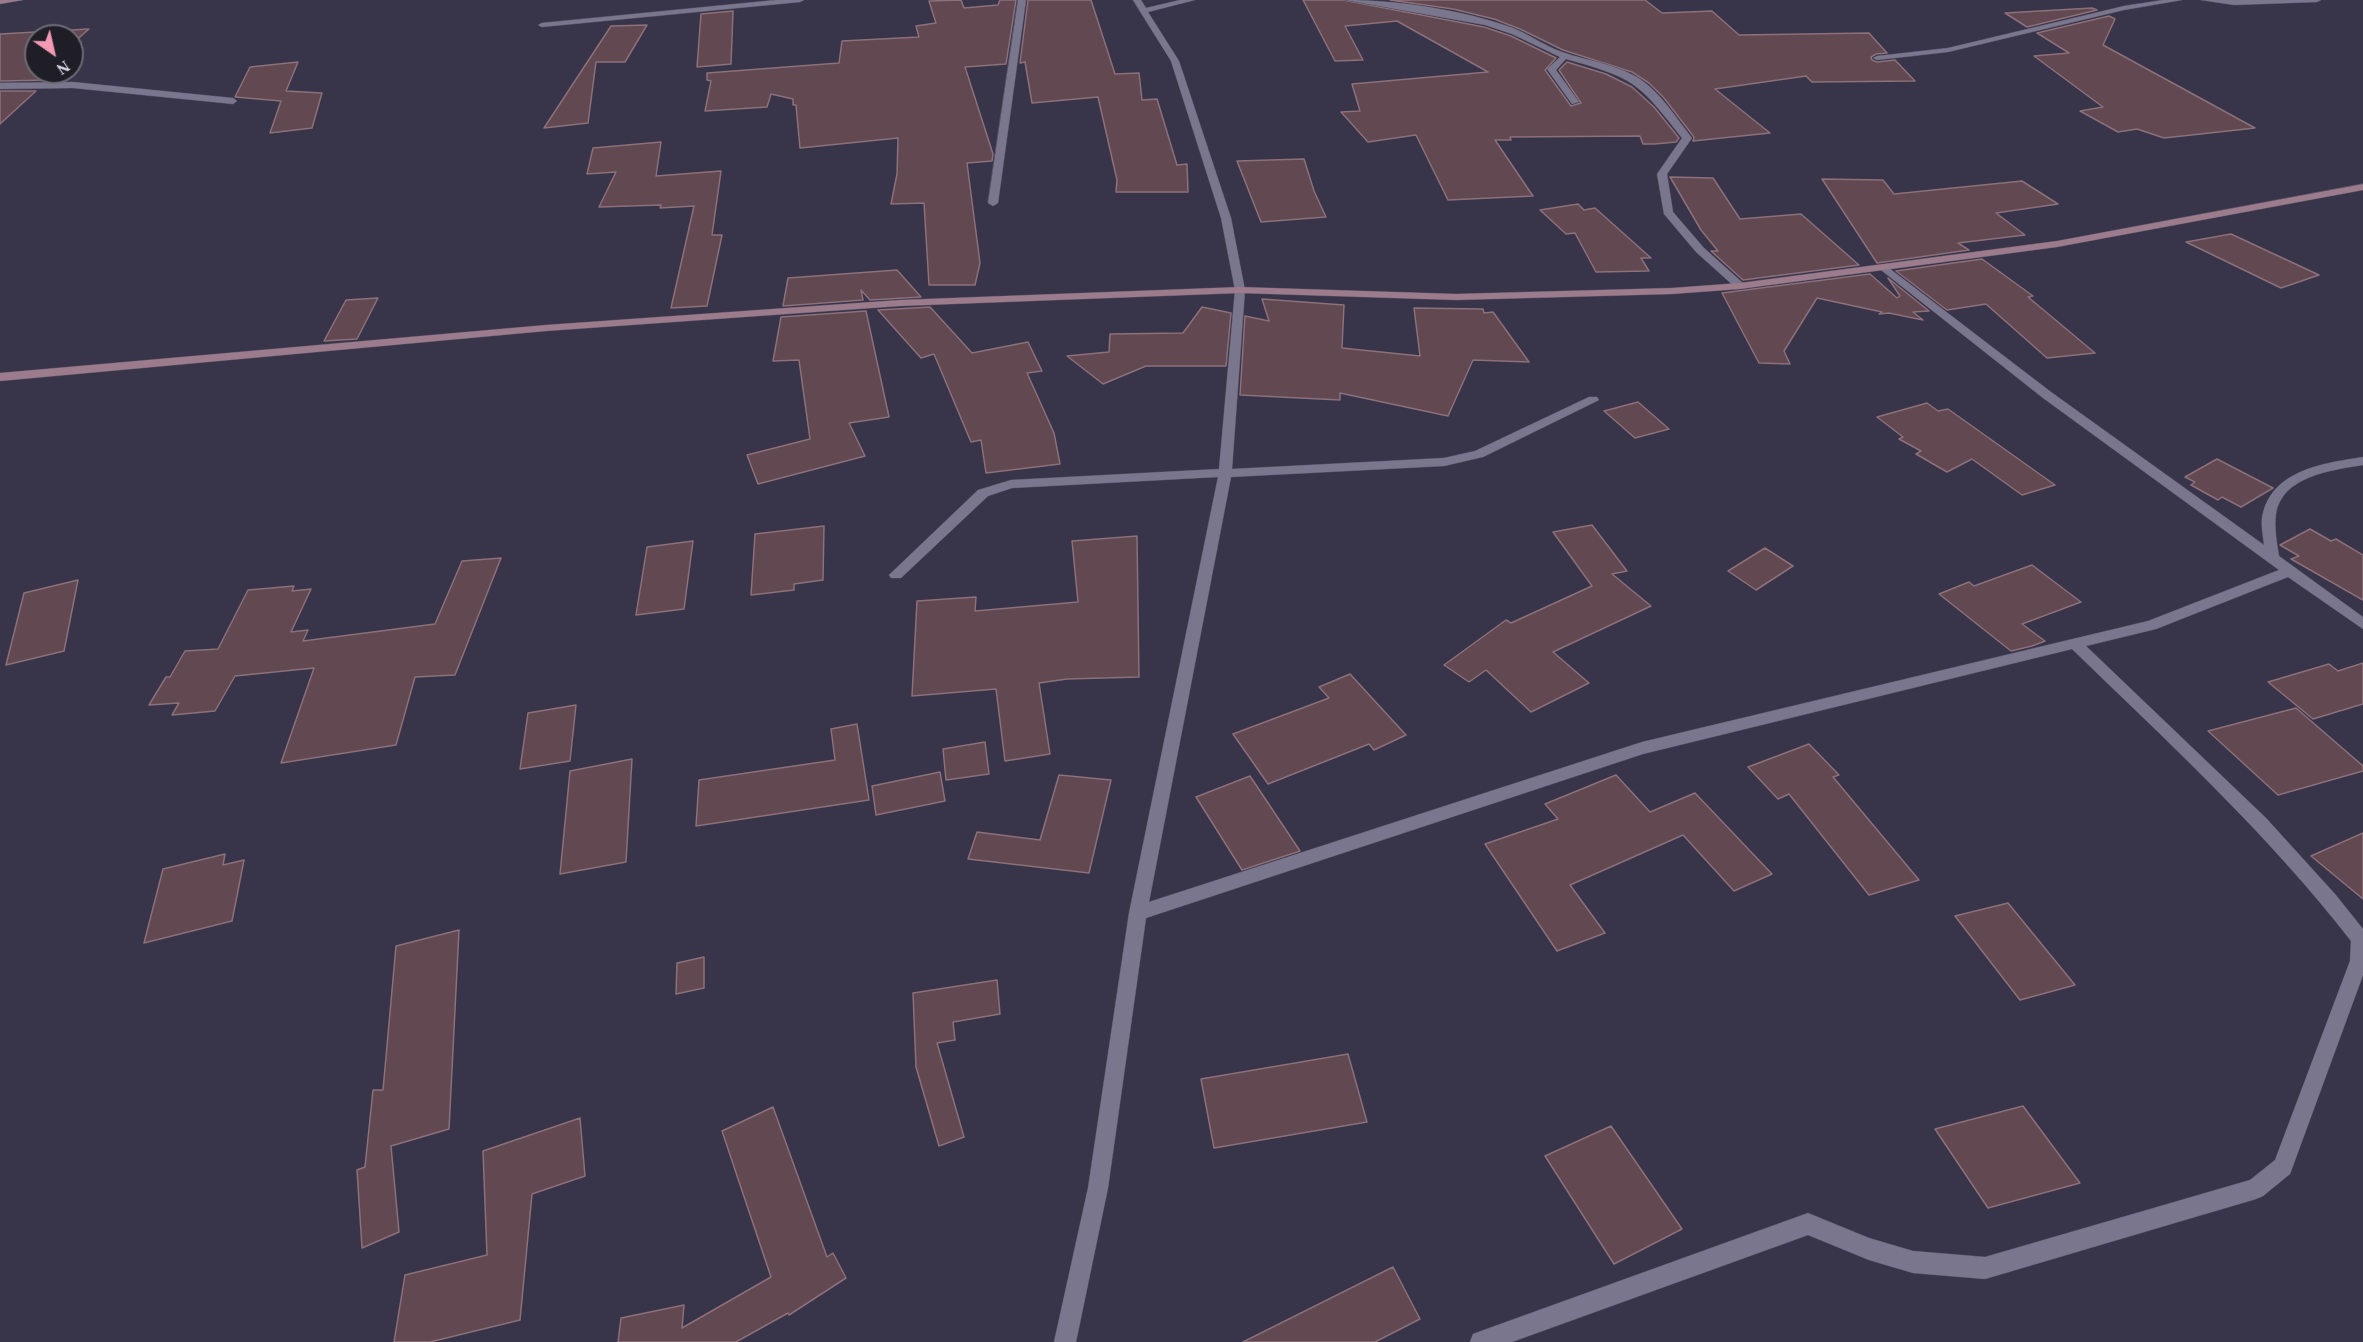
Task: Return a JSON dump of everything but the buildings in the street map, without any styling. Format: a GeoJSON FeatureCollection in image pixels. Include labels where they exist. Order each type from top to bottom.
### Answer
{"type":"FeatureCollection","features":[{"type":"Feature","properties":{"kind":"street"},"geometry":{"type":"LineString","coordinates":[[0,2],[19,0]]}},
{"type":"Feature","properties":{"kind":"street"},"geometry":{"type":"LineString","coordinates":[[542,25],[800,0]]}},
{"type":"Feature","properties":{"kind":"street"},"geometry":{"type":"LineString","coordinates":[[993,202],[1022,0]]}},
{"type":"Feature","properties":{"kind":"street"},"geometry":{"type":"LineString","coordinates":[[1065,1342],[1098,1188],[1138,913],[1225,474],[1240,290],[1226,218],[1175,61],[1137,0]]}},
{"type":"Feature","properties":{"kind":"street"},"geometry":{"type":"LineString","coordinates":[[1145,10],[1191,0]]}},
{"type":"Feature","properties":{"kind":"street"},"geometry":{"type":"LineString","coordinates":[[1349,0],[1433,11],[1508,29],[1564,56],[1593,62],[1620,72],[1645,87],[1663,106],[1687,138],[1662,174],[1668,212],[1700,250],[1740,286]]}},
{"type":"Feature","properties":{"kind":"street"},"geometry":{"type":"LineString","coordinates":[[1877,58],[1948,50],[2124,8],[2178,0]]}},
{"type":"Feature","properties":{"kind":"street"},"geometry":{"type":"LineString","coordinates":[[2205,0],[2290,3],[2317,0]]}},
{"type":"Feature","properties":{"kind":"street"},"geometry":{"type":"LineString","coordinates":[[1564,56],[1559,64],[1551,69],[1575,102]]}},
{"type":"Feature","properties":{"kind":"street"},"geometry":{"type":"LineString","coordinates":[[0,86],[73,85],[233,101]]}},
{"type":"Feature","properties":{"kind":"street"},"geometry":{"type":"LineString","coordinates":[[0,377],[546,328],[888,304],[1240,290],[1456,297],[1672,291],[1740,286],[2057,244],[2363,187]]}},
{"type":"Feature","properties":{"kind":"street"},"geometry":{"type":"LineString","coordinates":[[1885,268],[2047,395],[2363,624]]}},
{"type":"Feature","properties":{"kind":"street"},"geometry":{"type":"LineString","coordinates":[[896,575],[983,493],[998,488],[1025,482],[1444,462],[1479,454],[1593,400]]}},
{"type":"Feature","properties":{"kind":"street"},"geometry":{"type":"LineString","coordinates":[[2272,558],[2269,512],[2289,481],[2322,467],[2363,461]]}},
{"type":"Feature","properties":{"kind":"street"},"geometry":{"type":"LineString","coordinates":[[1138,913],[1642,748],[2151,625],[2290,571]]}},
{"type":"Feature","properties":{"kind":"street"},"geometry":{"type":"LineString","coordinates":[[1481,1342],[1808,1224],[1869,1249],[1913,1262],[1985,1268],[2256,1189],[2283,1167],[2359,961],[2360,939],[2323,890],[2266,830],[2075,644]]}}]}
